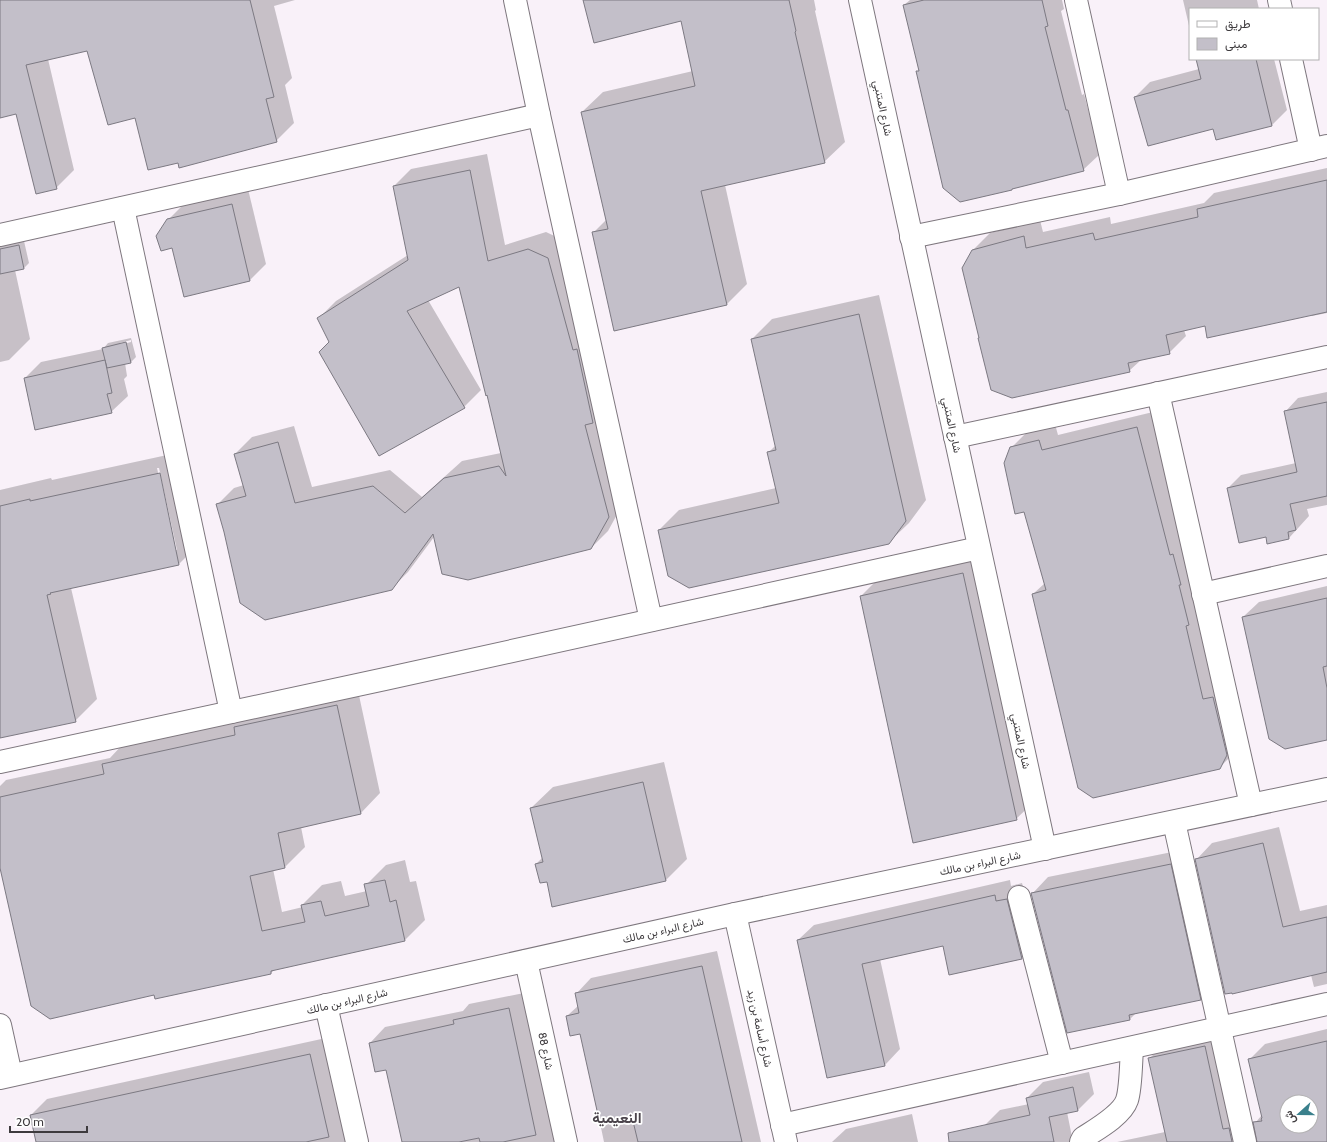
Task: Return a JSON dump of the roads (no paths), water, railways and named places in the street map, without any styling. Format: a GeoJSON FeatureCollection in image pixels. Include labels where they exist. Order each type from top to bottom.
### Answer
{"type":"FeatureCollection","features":[{"type":"Feature","properties":{"kind":"street"},"geometry":{"type":"LineString","coordinates":[[515,0],[651,620]]}},
{"type":"Feature","properties":{"kind":"street","name":"شارع المتنبي"},"geometry":{"type":"LineString","coordinates":[[860,0],[1045,849]]}},
{"type":"Feature","properties":{"kind":"street"},"geometry":{"type":"LineString","coordinates":[[1076,0],[1118,194]]}},
{"type":"Feature","properties":{"kind":"street"},"geometry":{"type":"LineString","coordinates":[[912,237],[1118,194],[1319,148],[1291,60]]}},
{"type":"Feature","properties":{"kind":"street"},"geometry":{"type":"LineString","coordinates":[[0,235],[539,115]]}},
{"type":"Feature","properties":{"kind":"street"},"geometry":{"type":"LineString","coordinates":[[123,208],[232,712]]}},
{"type":"Feature","properties":{"kind":"street"},"geometry":{"type":"LineString","coordinates":[[955,437],[1158,392],[1327,357]]}},
{"type":"Feature","properties":{"kind":"street"},"geometry":{"type":"LineString","coordinates":[[1158,392],[1251,805]]}},
{"type":"Feature","properties":{"kind":"street"},"geometry":{"type":"LineString","coordinates":[[0,762],[979,548]]}},
{"type":"Feature","properties":{"kind":"street"},"geometry":{"type":"LineString","coordinates":[[1203,594],[1327,566]]}},
{"type":"Feature","properties":{"kind":"street","name":"شارع البراء بن مالك"},"geometry":{"type":"LineString","coordinates":[[6,1077],[735,914],[1174,822],[1327,788]]}},
{"type":"Feature","properties":{"kind":"street"},"geometry":{"type":"LineString","coordinates":[[1174,822],[1246,1142]]}},
{"type":"Feature","properties":{"kind":"street"},"geometry":{"type":"LineString","coordinates":[[1019,897],[1062,1063]]}},
{"type":"Feature","properties":{"kind":"street","name":"شارع أسامة بن زيد"},"geometry":{"type":"LineString","coordinates":[[735,914],[784,1134]]}},
{"type":"Feature","properties":{"kind":"street","name":"شارع 88"},"geometry":{"type":"LineString","coordinates":[[526,961],[566,1142]]}},
{"type":"Feature","properties":{"kind":"street"},"geometry":{"type":"LineString","coordinates":[[784,1134],[1062,1063],[1327,1004]]}},
{"type":"Feature","properties":{"kind":"street"},"geometry":{"type":"LineString","coordinates":[[326,1005],[357,1142]]}},
{"type":"Feature","properties":{"kind":"street"},"geometry":{"type":"LineString","coordinates":[[0,1025],[6,1077]]}},
{"type":"Feature","properties":{"kind":"street"},"geometry":{"type":"LineString","coordinates":[[1081,1142],[1084,1138],[1120,1112],[1124,1106],[1129,1092],[1132,1048]]}},
{"type":"Feature","properties":{"kind":"district","name":"النعيمية"},"geometry":{"type":"Point","coordinates":[617,1118]}}]}
